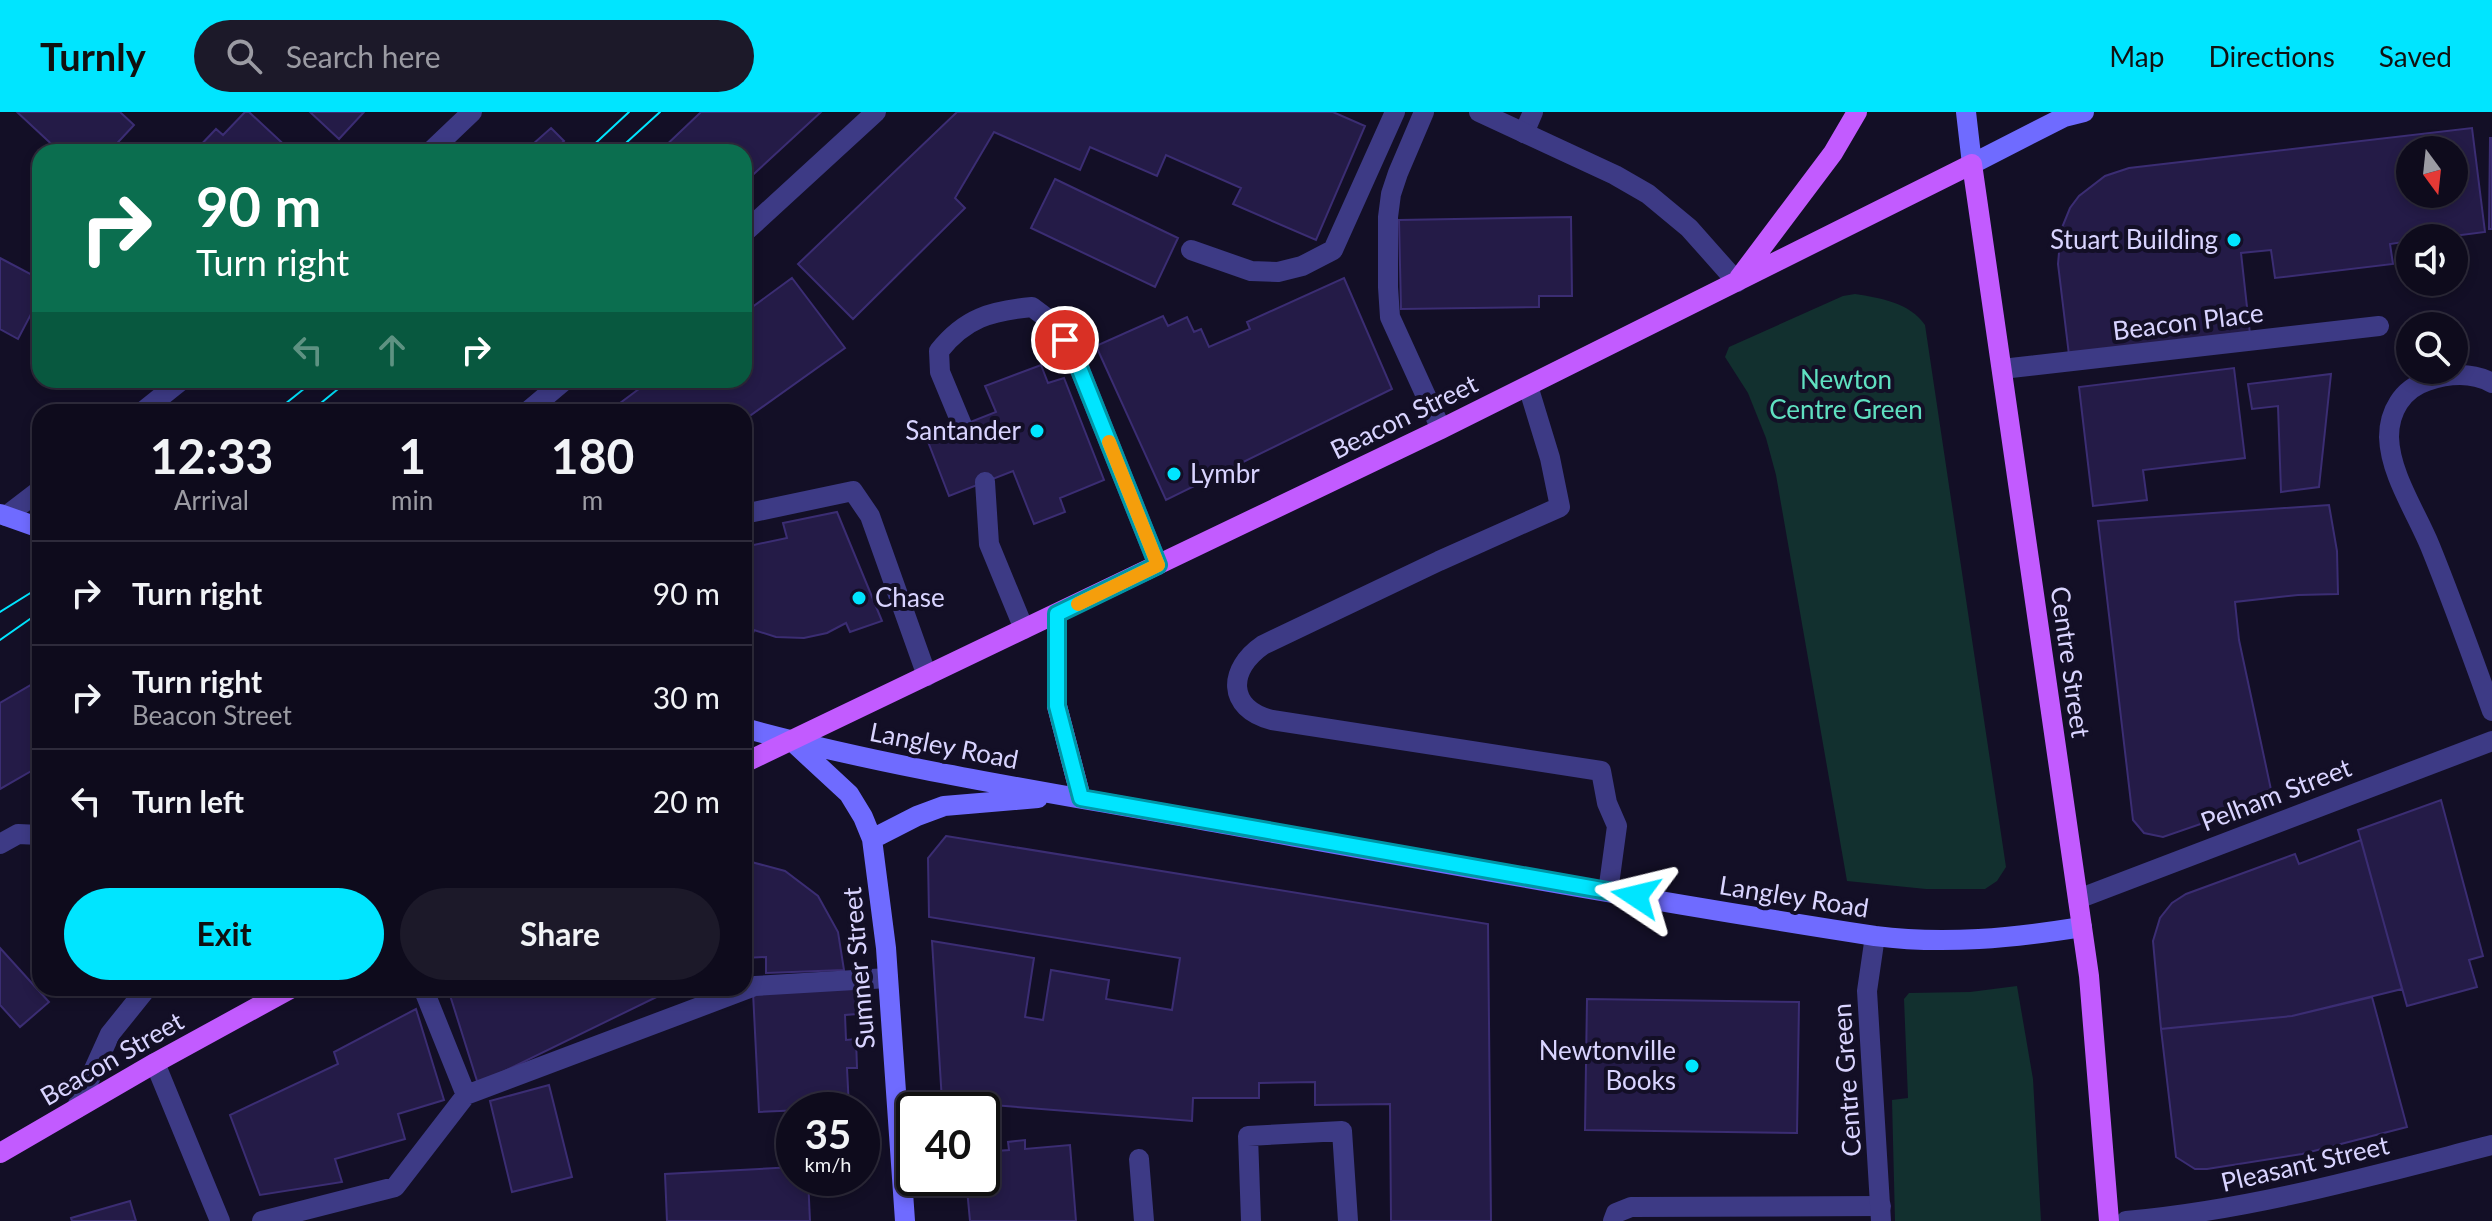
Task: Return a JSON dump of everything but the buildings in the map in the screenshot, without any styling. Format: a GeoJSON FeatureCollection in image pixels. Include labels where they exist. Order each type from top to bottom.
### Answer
{"type":"FeatureCollection","features":[{"type":"Feature","properties":{"kind":"main road"},"geometry":{"type":"LineString","coordinates":[[1737,282],[1833,153],[1857,112]]}},
{"type":"Feature","properties":{"kind":"main road","name":"Beacon Street"},"geometry":{"type":"LineString","coordinates":[[752,760],[1441,429],[1972,164]]}},
{"type":"Feature","properties":{"kind":"main road","name":"Centre Street"},"geometry":{"type":"LineString","coordinates":[[1972,164],[2089,976],[2109,1221]]}},
{"type":"Feature","properties":{"kind":"main road"},"geometry":{"type":"LineString","coordinates":[[1057,614],[1057,706],[1073,797]]}},
{"type":"Feature","properties":{"kind":"main road","name":"Beacon Street"},"geometry":{"type":"LineString","coordinates":[[0,1153],[277,996]]}},
{"type":"Feature","properties":{"kind":"street"},"geometry":{"type":"LineString","coordinates":[[438,144],[472,112]]}},
{"type":"Feature","properties":{"kind":"street"},"geometry":{"type":"LineString","coordinates":[[752,226],[876,112]]}},
{"type":"Feature","properties":{"kind":"street"},"geometry":{"type":"LineString","coordinates":[[1191,250],[1251,271],[1278,272],[1302,266],[1333,250],[1395,112]]}},
{"type":"Feature","properties":{"kind":"street"},"geometry":{"type":"LineString","coordinates":[[1424,112],[1391,194],[1388,287],[1390,317],[1441,429]]}},
{"type":"Feature","properties":{"kind":"street"},"geometry":{"type":"LineString","coordinates":[[1479,112],[1615,175],[1648,194],[1689,228],[1737,282]]}},
{"type":"Feature","properties":{"kind":"street"},"geometry":{"type":"LineString","coordinates":[[1524,133],[1533,112]]}},
{"type":"Feature","properties":{"kind":"street","name":"Centre Street"},"geometry":{"type":"LineString","coordinates":[[1966,112],[1972,164]]}},
{"type":"Feature","properties":{"kind":"street","name":"Beacon Street"},"geometry":{"type":"LineString","coordinates":[[1972,164],[2064,117],[2084,112]]}},
{"type":"Feature","properties":{"kind":"street"},"geometry":{"type":"LineString","coordinates":[[962,425],[940,372],[939,351],[962,326],[985,315],[1032,307],[1056,325],[1074,355],[1158,565]]}},
{"type":"Feature","properties":{"kind":"street","name":"Beacon Place"},"geometry":{"type":"LineString","coordinates":[[2002,369],[2379,326]]}},
{"type":"Feature","properties":{"kind":"street"},"geometry":{"type":"LineString","coordinates":[[2492,383],[2464,375],[2421,382],[2399,402],[2389,435],[2397,472],[2442,576],[2492,711]]}},
{"type":"Feature","properties":{"kind":"street"},"geometry":{"type":"LineString","coordinates":[[1528,386],[1550,458],[1560,507],[1263,645],[1241,666],[1236,680],[1237,688],[1250,710],[1272,720],[1601,771],[1607,803],[1617,826],[1608,892]]}},
{"type":"Feature","properties":{"kind":"street"},"geometry":{"type":"LineString","coordinates":[[152,404],[172,388]]}},
{"type":"Feature","properties":{"kind":"street"},"geometry":{"type":"LineString","coordinates":[[536,404],[556,388]]}},
{"type":"Feature","properties":{"kind":"street"},"geometry":{"type":"LineString","coordinates":[[985,482],[989,544],[1024,629]]}},
{"type":"Feature","properties":{"kind":"street"},"geometry":{"type":"LineString","coordinates":[[752,512],[853,491],[870,516],[927,676]]}},
{"type":"Feature","properties":{"kind":"street"},"geometry":{"type":"LineString","coordinates":[[3,515],[32,495]]}},
{"type":"Feature","properties":{"kind":"street"},"geometry":{"type":"LineString","coordinates":[[3,515],[32,525]]}},
{"type":"Feature","properties":{"kind":"street","name":"Langley Road"},"geometry":{"type":"LineString","coordinates":[[752,730],[792,742],[929,771],[1608,892],[1875,936],[1918,941],[1990,940],[2082,927]]}},
{"type":"Feature","properties":{"kind":"street","name":"Pelham Street"},"geometry":{"type":"LineString","coordinates":[[2078,899],[2492,741]]}},
{"type":"Feature","properties":{"kind":"street","name":"Sumner Street"},"geometry":{"type":"LineString","coordinates":[[792,742],[849,794],[872,839],[888,978],[905,1221]]}},
{"type":"Feature","properties":{"kind":"street"},"geometry":{"type":"LineString","coordinates":[[872,839],[944,806],[1073,797]]}},
{"type":"Feature","properties":{"kind":"street"},"geometry":{"type":"LineString","coordinates":[[0,844],[18,834],[32,835]]}},
{"type":"Feature","properties":{"kind":"street","name":"Centre Green"},"geometry":{"type":"LineString","coordinates":[[1875,936],[1867,991],[1881,1213]]}},
{"type":"Feature","properties":{"kind":"street"},"geometry":{"type":"LineString","coordinates":[[752,987],[888,978]]}},
{"type":"Feature","properties":{"kind":"street"},"geometry":{"type":"LineString","coordinates":[[76,1109],[110,1034],[141,996]]}},
{"type":"Feature","properties":{"kind":"street"},"geometry":{"type":"LineString","coordinates":[[426,996],[466,1095]]}},
{"type":"Feature","properties":{"kind":"street"},"geometry":{"type":"LineString","coordinates":[[262,1221],[395,1187],[466,1095],[728,996]]}},
{"type":"Feature","properties":{"kind":"street"},"geometry":{"type":"LineString","coordinates":[[155,1063],[220,1221]]}},
{"type":"Feature","properties":{"kind":"street"},"geometry":{"type":"LineString","coordinates":[[1251,1221],[1248,1136],[1342,1131],[1348,1221]]}},
{"type":"Feature","properties":{"kind":"street","name":"Pleasant Street"},"geometry":{"type":"LineString","coordinates":[[2126,1221],[2175,1217],[2280,1199],[2492,1145]]}},
{"type":"Feature","properties":{"kind":"street"},"geometry":{"type":"LineString","coordinates":[[1139,1159],[1144,1221]]}},
{"type":"Feature","properties":{"kind":"street"},"geometry":{"type":"LineString","coordinates":[[1613,1221],[1616,1213],[1631,1207],[1881,1213]]}},
{"type":"Feature","properties":{"kind":"green space","name":"Newton Centre Green"},"geometry":{"type":"Polygon","coordinates":[[[1855,294],[1903,307],[1925,325],[2006,867],[1997,881],[1985,889],[1926,889],[1847,881],[1776,475],[1766,438],[1748,393],[1725,357],[1729,347],[1843,296],[1855,294]]]}},
{"type":"Feature","properties":{"kind":"green space"},"geometry":{"type":"Polygon","coordinates":[[[2017,986],[2033,1079],[2041,1221],[1895,1221],[1892,1100],[1908,1098],[1904,999],[1909,993],[1970,992],[2017,986]]]}},
{"type":"Feature","properties":{"kind":"tram line"},"geometry":{"type":"LineString","coordinates":[[595,144],[629,112]]}},
{"type":"Feature","properties":{"kind":"tram line"},"geometry":{"type":"LineString","coordinates":[[625,144],[660,112]]}},
{"type":"Feature","properties":{"kind":"tram line"},"geometry":{"type":"LineString","coordinates":[[285,404],[305,388]]}},
{"type":"Feature","properties":{"kind":"tram line"},"geometry":{"type":"LineString","coordinates":[[320,404],[339,388]]}},
{"type":"Feature","properties":{"kind":"tram line"},"geometry":{"type":"LineString","coordinates":[[0,612],[32,592]]}},
{"type":"Feature","properties":{"kind":"tram line"},"geometry":{"type":"LineString","coordinates":[[0,640],[32,618]]}},
{"type":"Feature","properties":{"kind":"slow traffic"},"geometry":{"type":"LineString","coordinates":[[1078,604],[1158,565],[1109,442]]}},
{"type":"Feature","properties":{"kind":"place","name":"Stuart Building"},"geometry":{"type":"Point","coordinates":[2234,240]}},
{"type":"Feature","properties":{"kind":"place","name":"Santander"},"geometry":{"type":"Point","coordinates":[1037,431]}},
{"type":"Feature","properties":{"kind":"place","name":"Lymbr"},"geometry":{"type":"Point","coordinates":[1174,474]}},
{"type":"Feature","properties":{"kind":"place","name":"Chase"},"geometry":{"type":"Point","coordinates":[859,598]}},
{"type":"Feature","properties":{"kind":"place","name":"Newtonville Books"},"geometry":{"type":"Point","coordinates":[1692,1066]}},
{"type":"Feature","properties":{"kind":"route"},"geometry":{"type":"LineString","coordinates":[[1065,340],[1074,355],[1158,565],[1057,614],[1057,706],[1081,798],[1636,896]]}}]}
